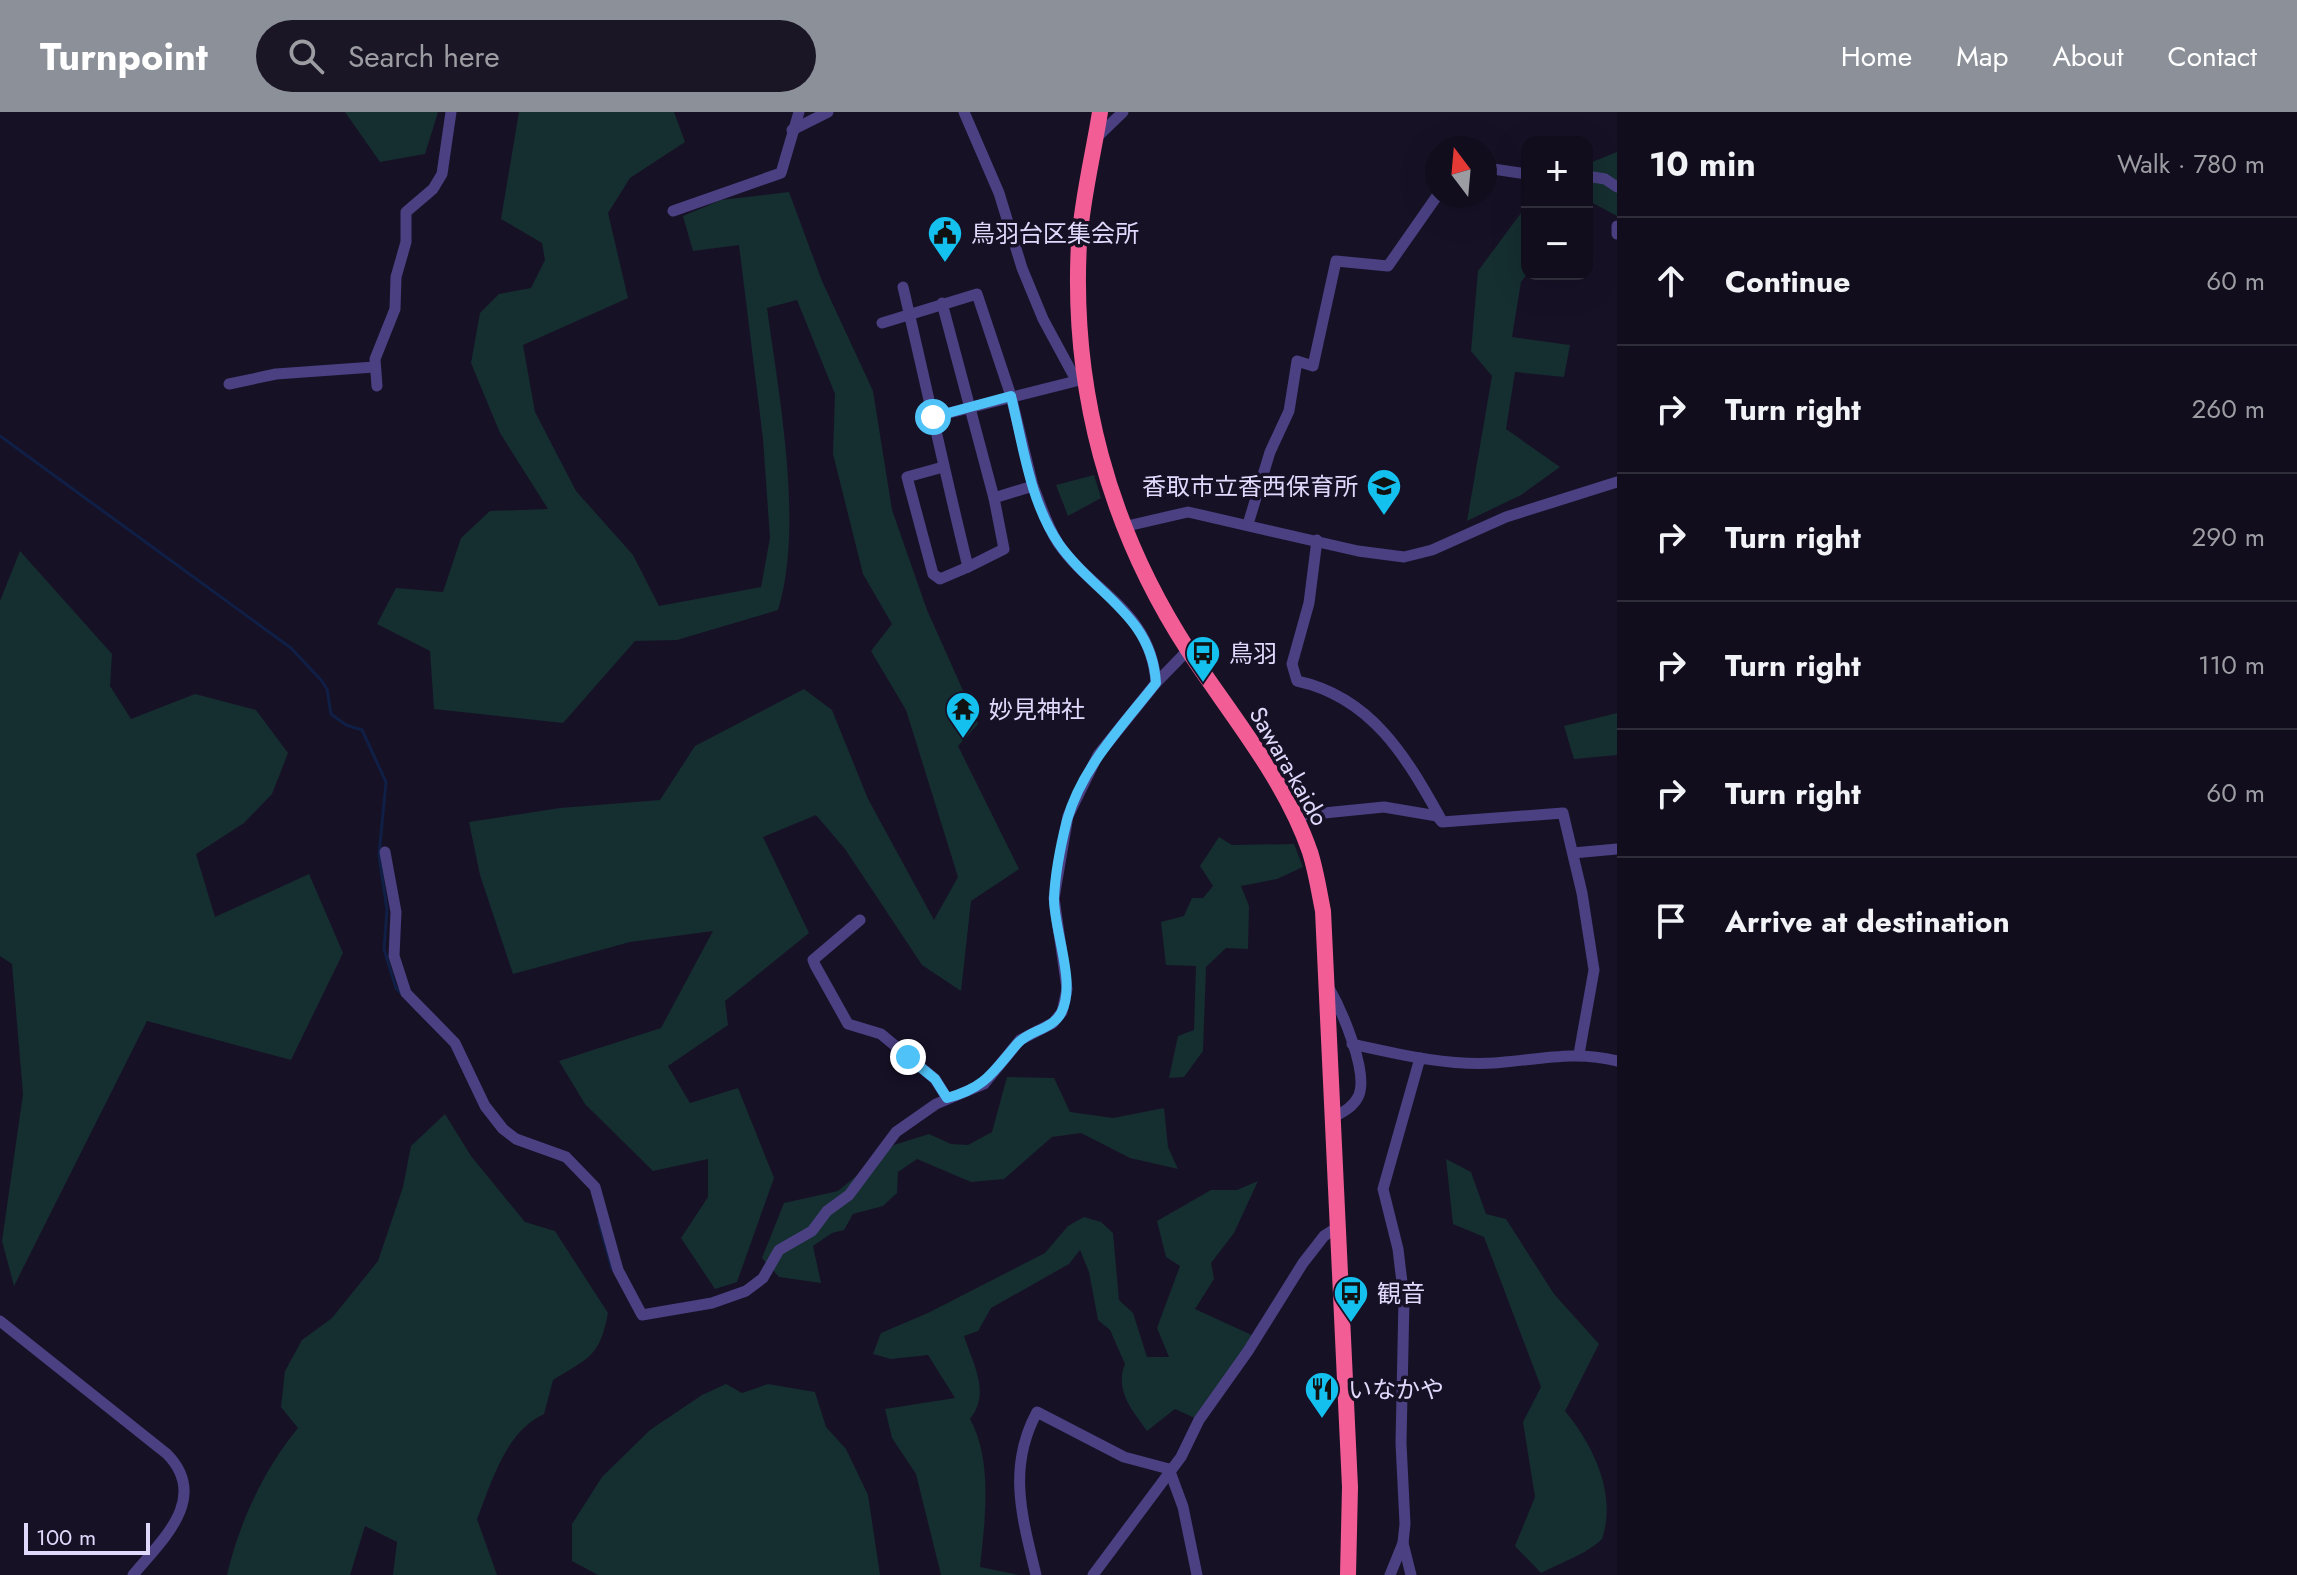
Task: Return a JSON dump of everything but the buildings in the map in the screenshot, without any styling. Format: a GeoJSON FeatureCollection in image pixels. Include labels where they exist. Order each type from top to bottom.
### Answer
{"type":"FeatureCollection","features":[{"type":"Feature","properties":{"kind":"highway","name":"Sawara-kaido"},"geometry":{"type":"LineString","coordinates":[[1100,112],[1079,241],[1077,296],[1080,379],[1097,447],[1123,527],[1145,577],[1294,816],[1310,852],[1321,897],[1350,1487],[1348,1575]]}},
{"type":"Feature","properties":{"kind":"street"},"geometry":{"type":"LineString","coordinates":[[377,386],[374,367],[395,309],[396,277],[406,242],[406,212],[433,189],[442,174],[451,112]]}},
{"type":"Feature","properties":{"kind":"street"},"geometry":{"type":"LineString","coordinates":[[673,211],[781,173],[799,112]]}},
{"type":"Feature","properties":{"kind":"street"},"geometry":{"type":"LineString","coordinates":[[792,130],[828,112]]}},
{"type":"Feature","properties":{"kind":"street"},"geometry":{"type":"LineString","coordinates":[[933,417],[1080,379],[1043,319],[1022,268],[999,193],[964,112]]}},
{"type":"Feature","properties":{"kind":"street"},"geometry":{"type":"LineString","coordinates":[[1096,138],[1123,112]]}},
{"type":"Feature","properties":{"kind":"street"},"geometry":{"type":"LineString","coordinates":[[1497,170],[1521,173]]}},
{"type":"Feature","properties":{"kind":"street"},"geometry":{"type":"LineString","coordinates":[[1593,177],[1605,179],[1617,187]]}},
{"type":"Feature","properties":{"kind":"street"},"geometry":{"type":"LineString","coordinates":[[1248,524],[1270,452],[1289,411],[1297,361],[1313,366],[1336,261],[1388,266],[1429,208]]}},
{"type":"Feature","properties":{"kind":"street"},"geometry":{"type":"LineString","coordinates":[[1617,226],[1617,234]]}},
{"type":"Feature","properties":{"kind":"street"},"geometry":{"type":"LineString","coordinates":[[903,287],[968,567]]}},
{"type":"Feature","properties":{"kind":"street"},"geometry":{"type":"LineString","coordinates":[[882,323],[977,294],[1011,396],[1033,486],[1058,543],[1113,598],[1143,637],[1151,652],[1156,683]]}},
{"type":"Feature","properties":{"kind":"street"},"geometry":{"type":"LineString","coordinates":[[942,303],[972,407],[1004,549],[940,579],[933,574],[907,477],[943,467]]}},
{"type":"Feature","properties":{"kind":"street"},"geometry":{"type":"LineString","coordinates":[[229,384],[276,374],[374,367]]}},
{"type":"Feature","properties":{"kind":"street"},"geometry":{"type":"LineString","coordinates":[[1123,527],[1188,512],[1389,557],[1416,555],[1506,517],[1617,482]]}},
{"type":"Feature","properties":{"kind":"street"},"geometry":{"type":"LineString","coordinates":[[994,498],[1033,486]]}},
{"type":"Feature","properties":{"kind":"street"},"geometry":{"type":"LineString","coordinates":[[1317,540],[1309,603],[1292,664],[1297,681],[1314,685],[1359,706],[1395,745],[1442,822]]}},
{"type":"Feature","properties":{"kind":"street"},"geometry":{"type":"LineString","coordinates":[[385,852],[396,912],[394,956],[406,993],[455,1043],[485,1106],[503,1129],[516,1139],[566,1157],[595,1187],[618,1270],[642,1315],[712,1303],[746,1291],[763,1278],[779,1250],[812,1231],[827,1211],[849,1195],[896,1132],[947,1098],[984,1084],[1020,1040],[1053,1023],[1062,1012],[1067,989],[1054,898],[1068,816],[1098,755],[1156,683],[1188,650]]}},
{"type":"Feature","properties":{"kind":"street"},"geometry":{"type":"LineString","coordinates":[[1294,816],[1384,807],[1437,816],[1442,822]]}},
{"type":"Feature","properties":{"kind":"street"},"geometry":{"type":"LineString","coordinates":[[1442,822],[1563,813],[1594,970],[1579,1054]]}},
{"type":"Feature","properties":{"kind":"street"},"geometry":{"type":"LineString","coordinates":[[1573,853],[1617,849]]}},
{"type":"Feature","properties":{"kind":"street"},"geometry":{"type":"LineString","coordinates":[[860,920],[813,960],[815,965],[848,1024],[881,1034],[935,1079],[947,1098]]}},
{"type":"Feature","properties":{"kind":"street"},"geometry":{"type":"LineString","coordinates":[[1327,985],[1341,1010],[1361,1079],[1359,1096],[1347,1110],[1334,1117]]}},
{"type":"Feature","properties":{"kind":"street"},"geometry":{"type":"LineString","coordinates":[[1352,1044],[1420,1058],[1492,1063],[1579,1054],[1617,1061]]}},
{"type":"Feature","properties":{"kind":"street"},"geometry":{"type":"LineString","coordinates":[[1411,1575],[1403,1543],[1401,1379],[1404,1299],[1398,1249],[1383,1189],[1420,1058]]}},
{"type":"Feature","properties":{"kind":"street"},"geometry":{"type":"LineString","coordinates":[[1093,1575],[1169,1469],[1181,1457],[1199,1420],[1248,1351],[1303,1263],[1324,1236],[1338,1227]]}},
{"type":"Feature","properties":{"kind":"street"},"geometry":{"type":"LineString","coordinates":[[0,1321],[167,1454],[180,1470],[186,1495],[180,1515],[133,1575]]}},
{"type":"Feature","properties":{"kind":"street"},"geometry":{"type":"LineString","coordinates":[[1036,1575],[1018,1475],[1021,1446],[1037,1412],[1124,1457],[1169,1469]]}},
{"type":"Feature","properties":{"kind":"street"},"geometry":{"type":"LineString","coordinates":[[1169,1469],[1183,1507],[1197,1575]]}},
{"type":"Feature","properties":{"kind":"street"},"geometry":{"type":"LineString","coordinates":[[1390,1575],[1403,1543]]}},
{"type":"Feature","properties":{"kind":"green space"},"geometry":{"type":"Polygon","coordinates":[[[345,112],[438,112],[425,154],[380,162],[345,112]]]}},
{"type":"Feature","properties":{"kind":"green space"},"geometry":{"type":"Polygon","coordinates":[[[519,112],[674,112],[685,142],[630,178],[608,213],[628,298],[523,345],[535,412],[576,491],[633,555],[659,606],[761,587],[770,538],[763,439],[739,245],[693,251],[683,216],[721,200],[789,192],[822,281],[873,391],[892,510],[927,610],[978,724],[958,746],[1019,869],[971,901],[961,991],[922,965],[845,849],[816,815],[763,837],[809,933],[725,1001],[728,1025],[668,1066],[690,1103],[738,1088],[774,1178],[737,1282],[715,1289],[681,1238],[708,1197],[708,1159],[653,1171],[585,1104],[559,1061],[661,1028],[713,931],[630,942],[513,974],[480,875],[469,822],[560,808],[660,800],[695,746],[804,689],[832,710],[868,799],[934,920],[958,877],[906,710],[871,651],[892,624],[863,574],[833,454],[835,394],[797,300],[767,308],[783,420],[789,501],[789,540],[778,610],[677,640],[635,641],[563,723],[434,709],[430,651],[377,624],[396,588],[443,592],[461,538],[490,511],[548,509],[500,433],[471,363],[480,313],[499,294],[531,288],[545,260],[542,243],[501,219],[519,112]]]}},
{"type":"Feature","properties":{"kind":"green space"},"geometry":{"type":"Polygon","coordinates":[[[1617,152],[1617,216],[1593,203],[1593,162],[1617,152]]]}},
{"type":"Feature","properties":{"kind":"green space"},"geometry":{"type":"Polygon","coordinates":[[[1521,213],[1522,280],[1512,337],[1570,345],[1564,377],[1515,372],[1506,429],[1560,467],[1521,495],[1467,521],[1492,376],[1471,351],[1478,271],[1521,213]]]}},
{"type":"Feature","properties":{"kind":"green space"},"geometry":{"type":"Polygon","coordinates":[[[1094,475],[1101,498],[1068,516],[1056,485],[1094,475]]]}},
{"type":"Feature","properties":{"kind":"green space"},"geometry":{"type":"Polygon","coordinates":[[[20,551],[112,654],[110,686],[131,719],[195,694],[256,710],[288,753],[272,794],[244,823],[196,854],[215,917],[309,874],[343,953],[291,1060],[147,1021],[14,1286],[2,1241],[23,1094],[12,964],[0,956],[0,601],[20,551]]]}},
{"type":"Feature","properties":{"kind":"green space"},"geometry":{"type":"Polygon","coordinates":[[[1617,713],[1617,755],[1574,759],[1564,726],[1617,713]]]}},
{"type":"Feature","properties":{"kind":"green space"},"geometry":{"type":"Polygon","coordinates":[[[1219,837],[1232,845],[1294,844],[1303,867],[1277,879],[1241,886],[1249,906],[1248,949],[1226,948],[1206,967],[1203,1051],[1184,1077],[1169,1078],[1178,1036],[1194,1030],[1196,966],[1166,965],[1161,922],[1184,916],[1192,898],[1203,898],[1213,886],[1200,866],[1219,837]]]}},
{"type":"Feature","properties":{"kind":"green space"},"geometry":{"type":"Polygon","coordinates":[[[1007,1077],[1054,1078],[1070,1112],[1113,1118],[1164,1108],[1168,1147],[1178,1169],[1130,1158],[1081,1133],[1052,1137],[1004,1179],[971,1182],[917,1159],[898,1172],[897,1193],[883,1206],[853,1214],[844,1230],[832,1233],[813,1246],[821,1283],[779,1277],[762,1258],[784,1203],[838,1191],[894,1145],[929,1134],[951,1144],[968,1145],[992,1132],[1007,1077]]]}},
{"type":"Feature","properties":{"kind":"green space"},"geometry":{"type":"Polygon","coordinates":[[[445,1114],[471,1156],[525,1222],[555,1231],[608,1313],[597,1347],[584,1360],[553,1380],[544,1414],[519,1433],[495,1474],[477,1519],[497,1575],[393,1575],[397,1542],[365,1526],[350,1575],[227,1575],[254,1497],[274,1461],[298,1428],[281,1407],[285,1371],[302,1340],[332,1318],[378,1261],[403,1187],[411,1146],[445,1114]]]}},
{"type":"Feature","properties":{"kind":"green space"},"geometry":{"type":"Polygon","coordinates":[[[1446,1159],[1471,1172],[1486,1214],[1506,1219],[1554,1294],[1599,1344],[1565,1411],[1593,1455],[1605,1488],[1606,1522],[1602,1539],[1581,1554],[1541,1573],[1515,1546],[1535,1497],[1523,1422],[1541,1387],[1484,1237],[1453,1224],[1446,1159]]]}},
{"type":"Feature","properties":{"kind":"green space"},"geometry":{"type":"Polygon","coordinates":[[[1258,1181],[1234,1233],[1211,1263],[1214,1279],[1195,1309],[1256,1337],[1199,1420],[1175,1409],[1147,1431],[1136,1416],[1123,1391],[1125,1364],[1110,1330],[1098,1320],[1089,1272],[1080,1250],[1069,1264],[991,1308],[978,1331],[964,1336],[980,1389],[976,1409],[970,1419],[985,1472],[980,1567],[1019,1575],[941,1575],[916,1474],[892,1438],[885,1409],[955,1398],[928,1355],[891,1359],[873,1354],[881,1333],[928,1313],[1045,1253],[1068,1226],[1084,1217],[1101,1222],[1113,1233],[1119,1300],[1133,1313],[1147,1357],[1169,1357],[1157,1328],[1180,1266],[1166,1257],[1157,1221],[1211,1190],[1237,1190],[1258,1181]]]}},
{"type":"Feature","properties":{"kind":"green space"},"geometry":{"type":"Polygon","coordinates":[[[726,1384],[742,1393],[768,1384],[815,1392],[826,1427],[846,1449],[868,1495],[880,1575],[598,1575],[572,1561],[572,1524],[602,1477],[650,1430],[702,1395],[726,1384]]]}},
{"type":"Feature","properties":{"kind":"waterway"},"geometry":{"type":"LineString","coordinates":[[0,436],[291,648],[327,689],[331,714],[346,725],[362,730],[386,782],[379,855],[387,910],[384,949],[396,988],[418,1011]]}},
{"type":"Feature","properties":{"kind":"waterway"},"geometry":{"type":"LineString","coordinates":[[599,1222],[612,1269]]}},
{"type":"Feature","properties":{"kind":"place","name":"鳥羽台区集会所"},"geometry":{"type":"Point","coordinates":[945,264]}},
{"type":"Feature","properties":{"kind":"place","name":"香取市立香西保育所"},"geometry":{"type":"Point","coordinates":[1384,517]}},
{"type":"Feature","properties":{"kind":"place","name":"鳥羽"},"geometry":{"type":"Point","coordinates":[1203,684]}},
{"type":"Feature","properties":{"kind":"place","name":"妙見神社"},"geometry":{"type":"Point","coordinates":[963,740]}},
{"type":"Feature","properties":{"kind":"place","name":"観音"},"geometry":{"type":"Point","coordinates":[1351,1324]}},
{"type":"Feature","properties":{"kind":"place","name":"いなかや"},"geometry":{"type":"Point","coordinates":[1322,1420]}},
{"type":"Feature","properties":{"kind":"route"},"geometry":{"type":"LineString","coordinates":[[908,1057],[935,1079],[947,1098],[960,1095],[989,1080],[1020,1040],[1053,1023],[1062,1012],[1067,989],[1054,898],[1068,816],[1098,755],[1156,683],[1151,652],[1143,637],[1113,598],[1058,543],[1033,486],[1011,396],[933,417]]}}]}
